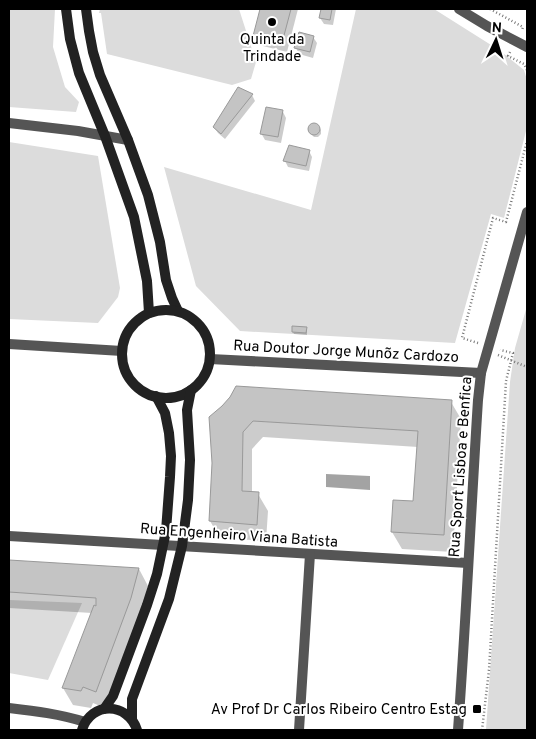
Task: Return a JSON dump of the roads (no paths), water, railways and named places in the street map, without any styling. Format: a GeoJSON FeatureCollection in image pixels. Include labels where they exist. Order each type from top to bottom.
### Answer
{"type":"FeatureCollection","features":[{"type":"Feature","properties":{"kind":"main road"},"geometry":{"type":"LineString","coordinates":[[66,9],[70,39],[79,73],[125,188],[134,217],[147,280],[149,313]]}},
{"type":"Feature","properties":{"kind":"main road"},"geometry":{"type":"LineString","coordinates":[[86,9],[95,60],[148,195],[160,242],[166,280],[178,311]]}},
{"type":"Feature","properties":{"kind":"main road"},"geometry":{"type":"LineString","coordinates":[[164,310],[178,311],[190,317],[206,335],[210,347],[210,359],[200,381],[191,390],[168,398],[156,396],[145,392],[135,385],[127,375],[122,351],[124,339],[138,319],[149,313],[164,310]]}},
{"type":"Feature","properties":{"kind":"main road"},"geometry":{"type":"LineString","coordinates":[[137,730],[132,719],[132,699],[170,599],[182,546],[188,500],[190,460],[187,410],[191,390]]}},
{"type":"Feature","properties":{"kind":"main road"},"geometry":{"type":"LineString","coordinates":[[104,709],[113,696],[147,605],[157,574],[163,545],[169,497],[171,456],[167,420],[156,396]]}},
{"type":"Feature","properties":{"kind":"main road"},"geometry":{"type":"LineString","coordinates":[[84,726],[90,716],[104,709],[120,710],[132,719]]}},
{"type":"Feature","properties":{"kind":"street"},"geometry":{"type":"LineString","coordinates":[[459,9],[527,47]]}},
{"type":"Feature","properties":{"kind":"street"},"geometry":{"type":"LineString","coordinates":[[78,132],[99,121]]}},
{"type":"Feature","properties":{"kind":"street"},"geometry":{"type":"LineString","coordinates":[[9,123],[128,140]]}},
{"type":"Feature","properties":{"kind":"street","name":"Rua Sport Lisboa e Benfica"},"geometry":{"type":"LineString","coordinates":[[458,730],[477,409],[481,373],[527,212]]}},
{"type":"Feature","properties":{"kind":"street"},"geometry":{"type":"LineString","coordinates":[[9,344],[122,351]]}},
{"type":"Feature","properties":{"kind":"street","name":"Rua Doutor Jorge Munõz Cardozo"},"geometry":{"type":"LineString","coordinates":[[210,359],[481,373]]}},
{"type":"Feature","properties":{"kind":"street","name":"Rua Engenheiro Viana Batista"},"geometry":{"type":"LineString","coordinates":[[9,536],[468,563]]}},
{"type":"Feature","properties":{"kind":"street"},"geometry":{"type":"LineString","coordinates":[[299,730],[310,554]]}},
{"type":"Feature","properties":{"kind":"street"},"geometry":{"type":"LineString","coordinates":[[9,708],[69,716],[84,726]]}},
{"type":"Feature","properties":{"kind":"place","name":"Quinta da Trindade"},"geometry":{"type":"Point","coordinates":[272,22]}},
{"type":"Feature","properties":{"kind":"place","name":"Av Prof Dr Carlos Ribeiro Centro Estag"},"geometry":{"type":"Point","coordinates":[477,709]}}]}
